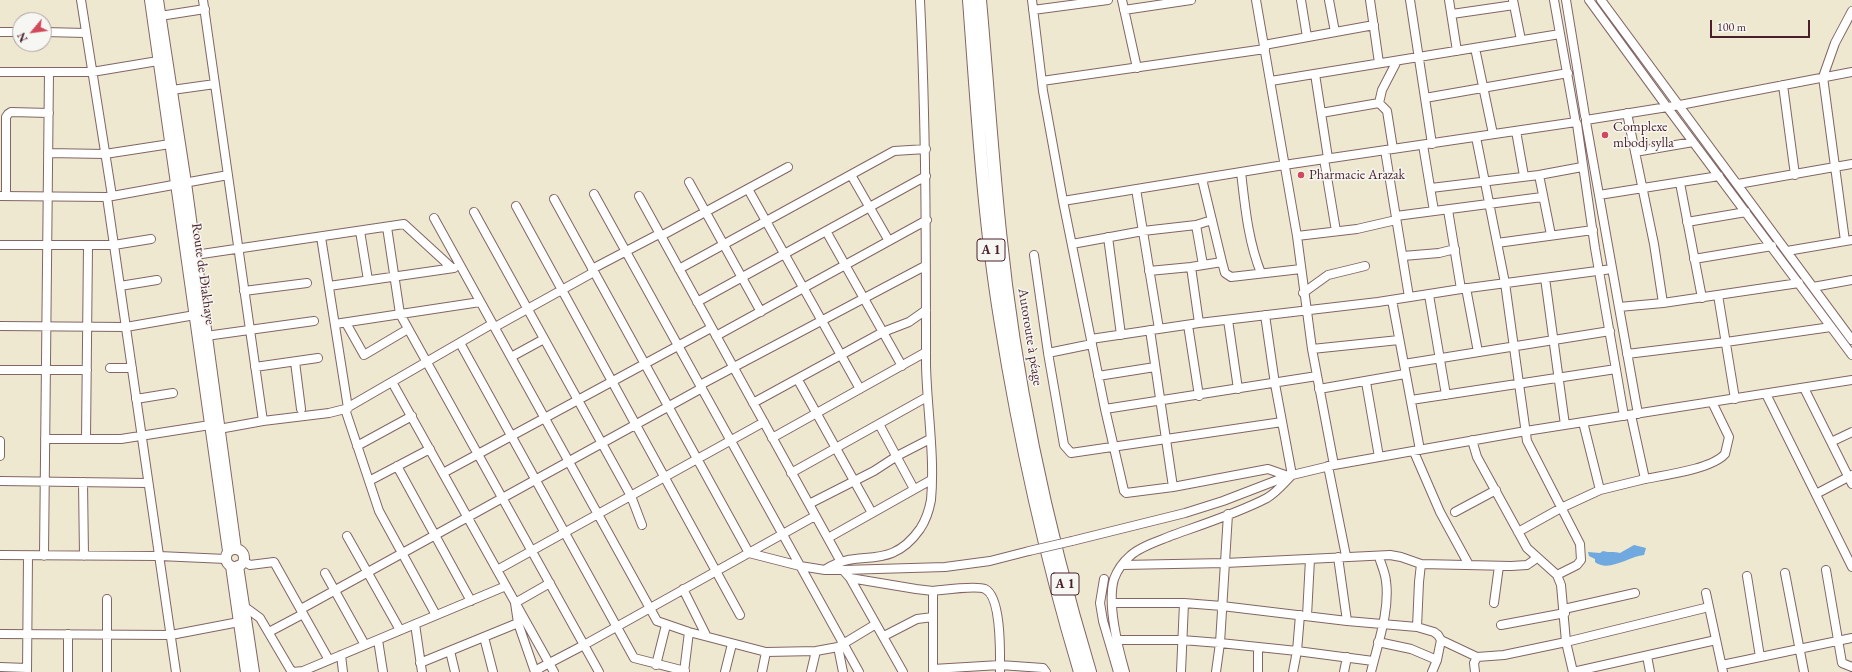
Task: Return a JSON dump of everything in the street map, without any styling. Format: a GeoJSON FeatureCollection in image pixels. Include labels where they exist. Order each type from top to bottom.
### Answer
{"type":"FeatureCollection","features":[{"type":"Feature","properties":{"kind":"highway","name":"A 1"},"geometry":{"type":"LineString","coordinates":[[969,0],[988,230],[999,317],[1029,476],[1059,598],[1080,672]]}},
{"type":"Feature","properties":{"kind":"highway","name":"Autoroute à péage"},"geometry":{"type":"LineString","coordinates":[[980,0],[1000,233],[1021,383],[1037,464],[1060,562],[1090,672]]}},
{"type":"Feature","properties":{"kind":"main road","name":"Route de Diakhaye"},"geometry":{"type":"LineString","coordinates":[[150,0],[170,144],[181,184],[196,255],[215,427]]}},
{"type":"Feature","properties":{"kind":"main road","name":"Route de Diakhaye"},"geometry":{"type":"LineString","coordinates":[[158,0],[172,90],[195,315],[215,427],[234,559],[239,622],[246,672]]}},
{"type":"Feature","properties":{"kind":"main road","name":"Route de Diakhaye"},"geometry":{"type":"LineString","coordinates":[[234,559],[245,607],[254,672]]}},
{"type":"Feature","properties":{"kind":"street"},"geometry":{"type":"LineString","coordinates":[[81,0],[105,154],[114,245],[176,672]]}},
{"type":"Feature","properties":{"kind":"street"},"geometry":{"type":"LineString","coordinates":[[203,0],[263,421]]}},
{"type":"Feature","properties":{"kind":"street"},"geometry":{"type":"LineString","coordinates":[[554,199],[749,553],[800,566],[826,570],[880,557],[901,550],[911,540],[926,520],[929,511],[931,480],[930,439],[926,397],[926,149],[920,0]]}},
{"type":"Feature","properties":{"kind":"street"},"geometry":{"type":"LineString","coordinates":[[1032,0],[1042,81],[1063,201],[1105,409],[1125,492],[1173,486],[1268,469],[1290,476]]}},
{"type":"Feature","properties":{"kind":"street"},"geometry":{"type":"LineString","coordinates":[[1033,10],[1073,2],[1108,0]]}},
{"type":"Feature","properties":{"kind":"street"},"geometry":{"type":"LineString","coordinates":[[1122,0],[1137,68]]}},
{"type":"Feature","properties":{"kind":"street"},"geometry":{"type":"LineString","coordinates":[[1124,10],[1191,0]]}},
{"type":"Feature","properties":{"kind":"street"},"geometry":{"type":"LineString","coordinates":[[1256,0],[1296,236],[1303,293],[1331,466],[1342,557],[1347,621]]}},
{"type":"Feature","properties":{"kind":"street"},"geometry":{"type":"LineString","coordinates":[[1301,0],[1307,37]]}},
{"type":"Feature","properties":{"kind":"street"},"geometry":{"type":"LineString","coordinates":[[1329,0],[1335,32]]}},
{"type":"Feature","properties":{"kind":"street"},"geometry":{"type":"LineString","coordinates":[[1370,0],[1379,63]]}},
{"type":"Feature","properties":{"kind":"street"},"geometry":{"type":"LineString","coordinates":[[1410,0],[1432,144]]}},
{"type":"Feature","properties":{"kind":"street"},"geometry":{"type":"LineString","coordinates":[[1449,0],[1457,51]]}},
{"type":"Feature","properties":{"kind":"street"},"geometry":{"type":"LineString","coordinates":[[1554,0],[1568,73],[1582,167],[1616,369],[1631,415],[1645,478]]}},
{"type":"Feature","properties":{"kind":"street"},"geometry":{"type":"LineString","coordinates":[[1566,0],[1627,354],[1631,415]]}},
{"type":"Feature","properties":{"kind":"street"},"geometry":{"type":"LineString","coordinates":[[1589,0],[1852,355]]}},
{"type":"Feature","properties":{"kind":"street"},"geometry":{"type":"LineString","coordinates":[[1601,0],[1852,340]]}},
{"type":"Feature","properties":{"kind":"street"},"geometry":{"type":"LineString","coordinates":[[1452,14],[1514,2],[1521,40]]}},
{"type":"Feature","properties":{"kind":"street"},"geometry":{"type":"LineString","coordinates":[[160,16],[204,9]]}},
{"type":"Feature","properties":{"kind":"street"},"geometry":{"type":"LineString","coordinates":[[1787,251],[1849,241],[1835,168],[1823,77],[1835,43],[1852,11]]}},
{"type":"Feature","properties":{"kind":"street"},"geometry":{"type":"LineString","coordinates":[[1042,81],[1137,68],[1264,47],[1307,37],[1374,25]]}},
{"type":"Feature","properties":{"kind":"street"},"geometry":{"type":"LineString","coordinates":[[0,32],[12,32]]}},
{"type":"Feature","properties":{"kind":"street"},"geometry":{"type":"LineString","coordinates":[[52,32],[86,33]]}},
{"type":"Feature","properties":{"kind":"street"},"geometry":{"type":"LineString","coordinates":[[1270,81],[1560,34]]}},
{"type":"Feature","properties":{"kind":"street"},"geometry":{"type":"LineString","coordinates":[[1475,48],[1493,134]]}},
{"type":"Feature","properties":{"kind":"street"},"geometry":{"type":"LineString","coordinates":[[0,72],[92,72],[158,61]]}},
{"type":"Feature","properties":{"kind":"street"},"geometry":{"type":"LineString","coordinates":[[1379,103],[1382,90],[1397,61]]}},
{"type":"Feature","properties":{"kind":"street"},"geometry":{"type":"LineString","coordinates":[[44,556],[46,245],[49,72]]}},
{"type":"Feature","properties":{"kind":"street"},"geometry":{"type":"LineString","coordinates":[[1063,201],[1326,158],[1432,144],[1576,121],[1582,125],[1586,120],[1680,105],[1852,72]]}},
{"type":"Feature","properties":{"kind":"street"},"geometry":{"type":"LineString","coordinates":[[1425,98],[1568,73]]}},
{"type":"Feature","properties":{"kind":"street"},"geometry":{"type":"LineString","coordinates":[[1315,74],[1336,231]]}},
{"type":"Feature","properties":{"kind":"street"},"geometry":{"type":"LineString","coordinates":[[172,90],[215,84]]}},
{"type":"Feature","properties":{"kind":"street"},"geometry":{"type":"LineString","coordinates":[[1782,85],[1795,174]]}},
{"type":"Feature","properties":{"kind":"street"},"geometry":{"type":"LineString","coordinates":[[1321,113],[1379,103]]}},
{"type":"Feature","properties":{"kind":"street"},"geometry":{"type":"LineString","coordinates":[[1379,103],[1386,111],[1396,218],[1409,297]]}},
{"type":"Feature","properties":{"kind":"street"},"geometry":{"type":"LineString","coordinates":[[49,113],[8,114],[6,117],[3,151],[3,196],[110,196],[228,175]]}},
{"type":"Feature","properties":{"kind":"street"},"geometry":{"type":"LineString","coordinates":[[1627,113],[1654,244],[1662,303]]}},
{"type":"Feature","properties":{"kind":"street"},"geometry":{"type":"LineString","coordinates":[[1516,131],[1524,176]]}},
{"type":"Feature","properties":{"kind":"street"},"geometry":{"type":"LineString","coordinates":[[1476,137],[1505,283],[1527,441],[1580,544],[1581,560],[1577,565],[1557,575]]}},
{"type":"Feature","properties":{"kind":"street"},"geometry":{"type":"LineString","coordinates":[[1635,152],[1693,142]]}},
{"type":"Feature","properties":{"kind":"street"},"geometry":{"type":"LineString","coordinates":[[48,153],[105,154],[170,144]]}},
{"type":"Feature","properties":{"kind":"street"},"geometry":{"type":"LineString","coordinates":[[1423,145],[1434,211]]}},
{"type":"Feature","properties":{"kind":"street"},"geometry":{"type":"LineString","coordinates":[[679,269],[894,151],[926,149]]}},
{"type":"Feature","properties":{"kind":"street"},"geometry":{"type":"LineString","coordinates":[[1738,184],[1852,164]]}},
{"type":"Feature","properties":{"kind":"street"},"geometry":{"type":"LineString","coordinates":[[45,439],[121,440],[142,436],[329,413],[346,408],[460,343],[562,290],[626,251],[706,212],[788,167]]}},
{"type":"Feature","properties":{"kind":"street"},"geometry":{"type":"LineString","coordinates":[[1430,188],[1539,175],[1582,167]]}},
{"type":"Feature","properties":{"kind":"street"},"geometry":{"type":"LineString","coordinates":[[1241,172],[1248,223],[1254,252],[1261,273]]}},
{"type":"Feature","properties":{"kind":"street"},"geometry":{"type":"LineString","coordinates":[[851,175],[889,241]]}},
{"type":"Feature","properties":{"kind":"street"},"geometry":{"type":"LineString","coordinates":[[1539,175],[1542,197],[1551,235]]}},
{"type":"Feature","properties":{"kind":"street"},"geometry":{"type":"LineString","coordinates":[[697,302],[926,176]]}},
{"type":"Feature","properties":{"kind":"street"},"geometry":{"type":"LineString","coordinates":[[1599,195],[1719,176]]}},
{"type":"Feature","properties":{"kind":"street"},"geometry":{"type":"LineString","coordinates":[[1202,179],[1225,273],[1231,277],[1301,269]]}},
{"type":"Feature","properties":{"kind":"street"},"geometry":{"type":"LineString","coordinates":[[689,182],[761,312]]}},
{"type":"Feature","properties":{"kind":"street"},"geometry":{"type":"LineString","coordinates":[[1680,182],[1702,298]]}},
{"type":"Feature","properties":{"kind":"street"},"geometry":{"type":"LineString","coordinates":[[748,189],[860,389]]}},
{"type":"Feature","properties":{"kind":"street"},"geometry":{"type":"LineString","coordinates":[[1136,189],[1159,329]]}},
{"type":"Feature","properties":{"kind":"street"},"geometry":{"type":"LineString","coordinates":[[594,194],[783,534],[841,645],[859,672]]}},
{"type":"Feature","properties":{"kind":"street"},"geometry":{"type":"LineString","coordinates":[[638,196],[828,538],[842,566],[904,672]]}},
{"type":"Feature","properties":{"kind":"street"},"geometry":{"type":"LineString","coordinates":[[1296,236],[1358,229],[1396,218],[1434,211],[1489,206],[1542,197]]}},
{"type":"Feature","properties":{"kind":"street"},"geometry":{"type":"LineString","coordinates":[[516,206],[740,615]]}},
{"type":"Feature","properties":{"kind":"street"},"geometry":{"type":"LineString","coordinates":[[1589,206],[1602,207]]}},
{"type":"Feature","properties":{"kind":"street"},"geometry":{"type":"LineString","coordinates":[[1448,210],[1463,288],[1478,352]]}},
{"type":"Feature","properties":{"kind":"street"},"geometry":{"type":"LineString","coordinates":[[474,212],[577,401],[631,496],[642,524]]}},
{"type":"Feature","properties":{"kind":"street"},"geometry":{"type":"LineString","coordinates":[[1688,222],[1746,212]]}},
{"type":"Feature","properties":{"kind":"street"},"geometry":{"type":"LineString","coordinates":[[434,218],[657,621],[689,632],[706,635],[732,644],[766,652],[816,651],[841,645],[876,624]]}},
{"type":"Feature","properties":{"kind":"street"},"geometry":{"type":"LineString","coordinates":[[716,336],[927,220]]}},
{"type":"Feature","properties":{"kind":"street"},"geometry":{"type":"LineString","coordinates":[[1072,244],[1143,231],[1196,225],[1212,220]]}},
{"type":"Feature","properties":{"kind":"street"},"geometry":{"type":"LineString","coordinates":[[196,255],[404,224],[452,268]]}},
{"type":"Feature","properties":{"kind":"street"},"geometry":{"type":"LineString","coordinates":[[1196,225],[1203,265]]}},
{"type":"Feature","properties":{"kind":"street"},"geometry":{"type":"LineString","coordinates":[[388,227],[400,314],[600,672]]}},
{"type":"Feature","properties":{"kind":"street"},"geometry":{"type":"LineString","coordinates":[[1497,244],[1593,230]]}},
{"type":"Feature","properties":{"kind":"street"},"geometry":{"type":"LineString","coordinates":[[360,231],[368,280]]}},
{"type":"Feature","properties":{"kind":"street"},"geometry":{"type":"LineString","coordinates":[[826,231],[902,366]]}},
{"type":"Feature","properties":{"kind":"street"},"geometry":{"type":"LineString","coordinates":[[321,237],[335,324],[346,408],[357,446],[379,511],[436,615]]}},
{"type":"Feature","properties":{"kind":"street"},"geometry":{"type":"LineString","coordinates":[[1108,237],[1121,335]]}},
{"type":"Feature","properties":{"kind":"street"},"geometry":{"type":"LineString","coordinates":[[0,245],[114,245],[151,239]]}},
{"type":"Feature","properties":{"kind":"street"},"geometry":{"type":"LineString","coordinates":[[86,439],[88,246]]}},
{"type":"Feature","properties":{"kind":"street"},"geometry":{"type":"LineString","coordinates":[[1694,259],[1772,246]]}},
{"type":"Feature","properties":{"kind":"street"},"geometry":{"type":"LineString","coordinates":[[1403,256],[1439,253],[1455,249]]}},
{"type":"Feature","properties":{"kind":"street"},"geometry":{"type":"LineString","coordinates":[[1034,255],[1048,353],[1064,445],[1071,453],[1282,422]]}},
{"type":"Feature","properties":{"kind":"street"},"geometry":{"type":"LineString","coordinates":[[1149,271],[1222,262]]}},
{"type":"Feature","properties":{"kind":"street"},"geometry":{"type":"LineString","coordinates":[[269,632],[367,572],[602,444],[733,368],[925,266]]}},
{"type":"Feature","properties":{"kind":"street"},"geometry":{"type":"LineString","coordinates":[[1303,293],[1328,275],[1365,266]]}},
{"type":"Feature","properties":{"kind":"street"},"geometry":{"type":"LineString","coordinates":[[329,286],[461,267]]}},
{"type":"Feature","properties":{"kind":"street"},"geometry":{"type":"LineString","coordinates":[[1191,267],[1199,324]]}},
{"type":"Feature","properties":{"kind":"street"},"geometry":{"type":"LineString","coordinates":[[1048,353],[1121,335],[1150,330],[1392,300],[1429,295],[1463,288],[1612,269]]}},
{"type":"Feature","properties":{"kind":"street"},"geometry":{"type":"LineString","coordinates":[[1545,278],[1564,425]]}},
{"type":"Feature","properties":{"kind":"street"},"geometry":{"type":"LineString","coordinates":[[120,286],[157,280]]}},
{"type":"Feature","properties":{"kind":"street"},"geometry":{"type":"LineString","coordinates":[[1813,287],[1852,280]]}},
{"type":"Feature","properties":{"kind":"street"},"geometry":{"type":"LineString","coordinates":[[1607,315],[1619,310],[1799,282]]}},
{"type":"Feature","properties":{"kind":"street"},"geometry":{"type":"LineString","coordinates":[[244,291],[308,283]]}},
{"type":"Feature","properties":{"kind":"street"},"geometry":{"type":"LineString","coordinates":[[1429,295],[1446,395]]}},
{"type":"Feature","properties":{"kind":"street"},"geometry":{"type":"LineString","coordinates":[[1718,295],[1735,399]]}},
{"type":"Feature","properties":{"kind":"street"},"geometry":{"type":"LineString","coordinates":[[1392,300],[1411,400],[1417,451],[1440,512],[1469,565]]}},
{"type":"Feature","properties":{"kind":"street"},"geometry":{"type":"LineString","coordinates":[[335,324],[480,302]]}},
{"type":"Feature","properties":{"kind":"street"},"geometry":{"type":"LineString","coordinates":[[753,403],[798,380],[883,332],[909,322],[926,310]]}},
{"type":"Feature","properties":{"kind":"street"},"geometry":{"type":"LineString","coordinates":[[0,326],[126,327],[195,315]]}},
{"type":"Feature","properties":{"kind":"street"},"geometry":{"type":"LineString","coordinates":[[1265,315],[1290,476]]}},
{"type":"Feature","properties":{"kind":"street"},"geometry":{"type":"LineString","coordinates":[[1228,320],[1238,389]]}},
{"type":"Feature","properties":{"kind":"street"},"geometry":{"type":"LineString","coordinates":[[206,336],[314,321]]}},
{"type":"Feature","properties":{"kind":"street"},"geometry":{"type":"LineString","coordinates":[[346,323],[364,355],[408,330]]}},
{"type":"Feature","properties":{"kind":"street"},"geometry":{"type":"LineString","coordinates":[[1188,325],[1199,396]]}},
{"type":"Feature","properties":{"kind":"street"},"geometry":{"type":"LineString","coordinates":[[1627,354],[1831,327]]}},
{"type":"Feature","properties":{"kind":"street"},"geometry":{"type":"LineString","coordinates":[[443,473],[711,328]]}},
{"type":"Feature","properties":{"kind":"street"},"geometry":{"type":"LineString","coordinates":[[1150,330],[1173,486]]}},
{"type":"Feature","properties":{"kind":"street"},"geometry":{"type":"LineString","coordinates":[[1404,364],[1610,331]]}},
{"type":"Feature","properties":{"kind":"street"},"geometry":{"type":"LineString","coordinates":[[511,357],[544,339]]}},
{"type":"Feature","properties":{"kind":"street"},"geometry":{"type":"LineString","coordinates":[[1312,349],[1399,340]]}},
{"type":"Feature","properties":{"kind":"street"},"geometry":{"type":"LineString","coordinates":[[1612,343],[1625,342]]}},
{"type":"Feature","properties":{"kind":"street"},"geometry":{"type":"LineString","coordinates":[[460,343],[634,658],[685,672],[689,632]]}},
{"type":"Feature","properties":{"kind":"street"},"geometry":{"type":"LineString","coordinates":[[772,438],[926,352]]}},
{"type":"Feature","properties":{"kind":"street"},"geometry":{"type":"LineString","coordinates":[[255,367],[318,358]]}},
{"type":"Feature","properties":{"kind":"street"},"geometry":{"type":"LineString","coordinates":[[295,362],[301,409]]}},
{"type":"Feature","properties":{"kind":"street"},"geometry":{"type":"LineString","coordinates":[[1098,376],[1155,367]]}},
{"type":"Feature","properties":{"kind":"street"},"geometry":{"type":"LineString","coordinates":[[110,368],[132,368]]}},
{"type":"Feature","properties":{"kind":"street"},"geometry":{"type":"LineString","coordinates":[[1411,400],[1616,369]]}},
{"type":"Feature","properties":{"kind":"street"},"geometry":{"type":"LineString","coordinates":[[0,370],[87,370]]}},
{"type":"Feature","properties":{"kind":"street"},"geometry":{"type":"LineString","coordinates":[[1319,389],[1405,374]]}},
{"type":"Feature","properties":{"kind":"street"},"geometry":{"type":"LineString","coordinates":[[1105,409],[1199,396],[1317,376]]}},
{"type":"Feature","properties":{"kind":"street"},"geometry":{"type":"LineString","coordinates":[[798,380],[872,513]]}},
{"type":"Feature","properties":{"kind":"street"},"geometry":{"type":"LineString","coordinates":[[842,566],[945,567],[990,561],[1185,513],[1223,501],[1290,476],[1331,466],[1526,431],[1852,380]]}},
{"type":"Feature","properties":{"kind":"street"},"geometry":{"type":"LineString","coordinates":[[392,382],[554,672]]}},
{"type":"Feature","properties":{"kind":"street"},"geometry":{"type":"LineString","coordinates":[[1366,382],[1379,457]]}},
{"type":"Feature","properties":{"kind":"street"},"geometry":{"type":"LineString","coordinates":[[1804,388],[1851,479],[1816,494]]}},
{"type":"Feature","properties":{"kind":"street"},"geometry":{"type":"LineString","coordinates":[[136,399],[173,393]]}},
{"type":"Feature","properties":{"kind":"street"},"geometry":{"type":"LineString","coordinates":[[1766,394],[1852,567]]}},
{"type":"Feature","properties":{"kind":"street"},"geometry":{"type":"LineString","coordinates":[[791,473],[926,397]]}},
{"type":"Feature","properties":{"kind":"street"},"geometry":{"type":"LineString","coordinates":[[1518,532],[1562,508],[1600,490],[1645,478],[1684,472],[1706,464],[1725,454],[1729,437],[1712,402]]}},
{"type":"Feature","properties":{"kind":"street"},"geometry":{"type":"LineString","coordinates":[[357,446],[412,416]]}},
{"type":"Feature","properties":{"kind":"street"},"geometry":{"type":"LineString","coordinates":[[497,570],[764,422]]}},
{"type":"Feature","properties":{"kind":"street"},"geometry":{"type":"LineString","coordinates":[[1583,422],[1600,490]]}},
{"type":"Feature","properties":{"kind":"street"},"geometry":{"type":"LineString","coordinates":[[879,424],[914,489]]}},
{"type":"Feature","properties":{"kind":"street"},"geometry":{"type":"LineString","coordinates":[[1831,442],[1852,432]]}},
{"type":"Feature","properties":{"kind":"street"},"geometry":{"type":"LineString","coordinates":[[809,504],[874,471],[897,456],[930,439]]}},
{"type":"Feature","properties":{"kind":"street"},"geometry":{"type":"LineString","coordinates":[[1472,440],[1477,456],[1527,548],[1557,575],[1561,585],[1566,642],[1573,672],[1716,640]]}},
{"type":"Feature","properties":{"kind":"street"},"geometry":{"type":"LineString","coordinates":[[0,441],[0,456]]}},
{"type":"Feature","properties":{"kind":"street"},"geometry":{"type":"LineString","coordinates":[[368,481],[430,449]]}},
{"type":"Feature","properties":{"kind":"street"},"geometry":{"type":"LineString","coordinates":[[397,466],[471,601]]}},
{"type":"Feature","properties":{"kind":"street"},"geometry":{"type":"LineString","coordinates":[[1125,672],[1116,640],[1112,589],[1114,578],[1122,565],[1130,556],[1147,545],[1267,498],[1290,476]]}},
{"type":"Feature","properties":{"kind":"street"},"geometry":{"type":"LineString","coordinates":[[828,538],[931,480]]}},
{"type":"Feature","properties":{"kind":"street"},"geometry":{"type":"LineString","coordinates":[[0,481],[148,483]]}},
{"type":"Feature","properties":{"kind":"street"},"geometry":{"type":"LineString","coordinates":[[83,482],[84,556]]}},
{"type":"Feature","properties":{"kind":"street"},"geometry":{"type":"LineString","coordinates":[[1455,512],[1496,490]]}},
{"type":"Feature","properties":{"kind":"street"},"geometry":{"type":"LineString","coordinates":[[1216,672],[1220,643],[1228,514]]}},
{"type":"Feature","properties":{"kind":"street"},"geometry":{"type":"LineString","coordinates":[[516,603],[518,623],[535,672],[815,516]]}},
{"type":"Feature","properties":{"kind":"street"},"geometry":{"type":"LineString","coordinates":[[347,536],[400,630]]}},
{"type":"Feature","properties":{"kind":"street"},"geometry":{"type":"LineString","coordinates":[[0,555],[159,556],[234,559],[250,565],[274,562],[329,660]]}},
{"type":"Feature","properties":{"kind":"street"},"geometry":{"type":"LineString","coordinates":[[1122,565],[1225,563],[1342,557],[1379,557],[1390,555],[1421,564],[1499,566],[1527,565],[1537,558]]}},
{"type":"Feature","properties":{"kind":"street"},"geometry":{"type":"LineString","coordinates":[[0,667],[27,670],[28,556]]}},
{"type":"Feature","properties":{"kind":"street"},"geometry":{"type":"LineString","coordinates":[[1371,672],[1382,624],[1386,581],[1379,557]]}},
{"type":"Feature","properties":{"kind":"street"},"geometry":{"type":"LineString","coordinates":[[1293,672],[1303,616],[1310,559]]}},
{"type":"Feature","properties":{"kind":"street"},"geometry":{"type":"LineString","coordinates":[[1417,627],[1421,564]]}},
{"type":"Feature","properties":{"kind":"street"},"geometry":{"type":"LineString","coordinates":[[1494,603],[1499,566]]}},
{"type":"Feature","properties":{"kind":"street"},"geometry":{"type":"LineString","coordinates":[[1826,570],[1842,663],[1852,666]]}},
{"type":"Feature","properties":{"kind":"street"},"geometry":{"type":"LineString","coordinates":[[324,573],[365,645]]}},
{"type":"Feature","properties":{"kind":"street"},"geometry":{"type":"LineString","coordinates":[[1785,573],[1798,649],[1804,672]]}},
{"type":"Feature","properties":{"kind":"street"},"geometry":{"type":"LineString","coordinates":[[1747,576],[1760,657]]}},
{"type":"Feature","properties":{"kind":"street"},"geometry":{"type":"LineString","coordinates":[[850,578],[933,591],[984,589],[989,592],[993,599],[998,618],[1000,668]]}},
{"type":"Feature","properties":{"kind":"street"},"geometry":{"type":"LineString","coordinates":[[1104,579],[1100,603],[1103,621],[1118,672]]}},
{"type":"Feature","properties":{"kind":"street"},"geometry":{"type":"LineString","coordinates":[[516,603],[550,583]]}},
{"type":"Feature","properties":{"kind":"street"},"geometry":{"type":"LineString","coordinates":[[245,607],[258,616],[290,669],[293,672],[303,672],[506,586]]}},
{"type":"Feature","properties":{"kind":"street"},"geometry":{"type":"LineString","coordinates":[[683,589],[706,635]]}},
{"type":"Feature","properties":{"kind":"street"},"geometry":{"type":"LineString","coordinates":[[933,591],[933,671],[1000,668],[1038,670],[1043,668],[1046,672]]}},
{"type":"Feature","properties":{"kind":"street"},"geometry":{"type":"LineString","coordinates":[[1501,625],[1635,593]]}},
{"type":"Feature","properties":{"kind":"street"},"geometry":{"type":"LineString","coordinates":[[1706,593],[1722,668],[1760,657],[1852,638]]}},
{"type":"Feature","properties":{"kind":"street"},"geometry":{"type":"LineString","coordinates":[[107,598],[107,672]]}},
{"type":"Feature","properties":{"kind":"street"},"geometry":{"type":"LineString","coordinates":[[1113,603],[1184,603],[1347,621],[1417,627],[1434,632],[1441,640],[1476,657],[1504,655],[1566,642],[1709,607]]}},
{"type":"Feature","properties":{"kind":"street"},"geometry":{"type":"LineString","coordinates":[[1181,672],[1184,603]]}},
{"type":"Feature","properties":{"kind":"street"},"geometry":{"type":"LineString","coordinates":[[884,636],[917,620],[933,617]]}},
{"type":"Feature","properties":{"kind":"street"},"geometry":{"type":"LineString","coordinates":[[0,634],[171,635],[239,622]]}},
{"type":"Feature","properties":{"kind":"street"},"geometry":{"type":"LineString","coordinates":[[420,663],[518,623]]}},
{"type":"Feature","properties":{"kind":"street"},"geometry":{"type":"LineString","coordinates":[[415,624],[422,672]]}},
{"type":"Feature","properties":{"kind":"street"},"geometry":{"type":"LineString","coordinates":[[656,665],[666,625]]}},
{"type":"Feature","properties":{"kind":"street"},"geometry":{"type":"LineString","coordinates":[[68,634],[68,672]]}},
{"type":"Feature","properties":{"kind":"street"},"geometry":{"type":"LineString","coordinates":[[484,637],[493,672]]}},
{"type":"Feature","properties":{"kind":"street"},"geometry":{"type":"LineString","coordinates":[[378,640],[383,672]]}},
{"type":"Feature","properties":{"kind":"street"},"geometry":{"type":"LineString","coordinates":[[1116,640],[1182,640],[1220,643],[1373,661]]}},
{"type":"Feature","properties":{"kind":"street"},"geometry":{"type":"LineString","coordinates":[[1432,672],[1437,660],[1441,640]]}},
{"type":"Feature","properties":{"kind":"street"},"geometry":{"type":"LineString","coordinates":[[1378,642],[1411,649],[1437,660]]}},
{"type":"Feature","properties":{"kind":"street"},"geometry":{"type":"LineString","coordinates":[[725,672],[732,644]]}},
{"type":"Feature","properties":{"kind":"street"},"geometry":{"type":"LineString","coordinates":[[841,645],[843,672]]}},
{"type":"Feature","properties":{"kind":"street"},"geometry":{"type":"LineString","coordinates":[[1258,647],[1258,672]]}},
{"type":"Feature","properties":{"kind":"street"},"geometry":{"type":"LineString","coordinates":[[450,651],[455,672]]}},
{"type":"Feature","properties":{"kind":"street"},"geometry":{"type":"LineString","coordinates":[[811,672],[816,651]]}},
{"type":"Feature","properties":{"kind":"street"},"geometry":{"type":"LineString","coordinates":[[762,672],[766,652]]}},
{"type":"Feature","properties":{"kind":"street"},"geometry":{"type":"LineString","coordinates":[[341,655],[343,672]]}},
{"type":"Feature","properties":{"kind":"street"},"geometry":{"type":"LineString","coordinates":[[1647,656],[1650,672]]}},
{"type":"Feature","properties":{"kind":"street"},"geometry":{"type":"LineString","coordinates":[[1344,672],[1347,657]]}},
{"type":"Feature","properties":{"kind":"street"},"geometry":{"type":"LineString","coordinates":[[1475,672],[1474,663],[1476,657]]}},
{"type":"Feature","properties":{"kind":"water"},"geometry":{"type":"Polygon","coordinates":[[[1634,545],[1646,548],[1644,555],[1613,565],[1606,566],[1595,562],[1595,559],[1589,556],[1588,552],[1600,553],[1603,551],[1620,553],[1634,545]]]}},
{"type":"Feature","properties":{"kind":"place","name":"Complexe mbodj sylla"},"geometry":{"type":"Point","coordinates":[1605,135]}},
{"type":"Feature","properties":{"kind":"place","name":"Pharmacie Arazak"},"geometry":{"type":"Point","coordinates":[1301,175]}}]}
